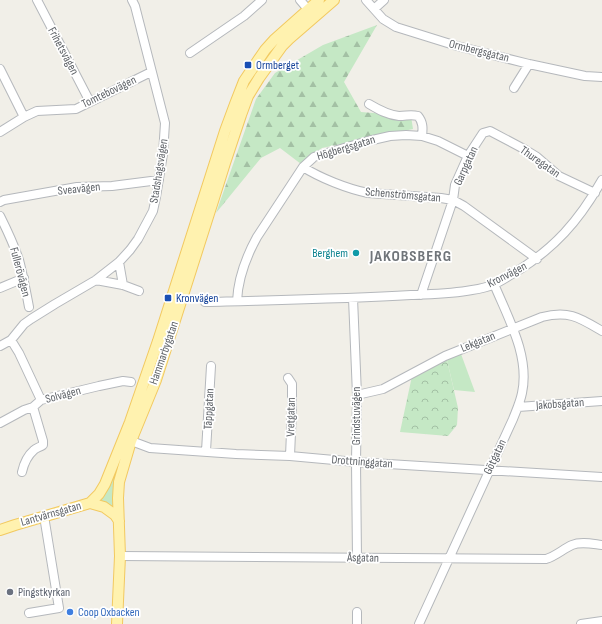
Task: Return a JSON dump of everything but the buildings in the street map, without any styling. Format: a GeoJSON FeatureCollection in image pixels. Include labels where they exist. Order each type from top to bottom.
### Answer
{"type":"FeatureCollection","features":[{"type":"Feature","properties":{"kind":"main road"},"geometry":{"type":"LineString","coordinates":[[311,13],[319,0]]}},
{"type":"Feature","properties":{"kind":"main road"},"geometry":{"type":"LineString","coordinates":[[311,13],[334,0]]}},
{"type":"Feature","properties":{"kind":"main road","name":"Hammarbygatan"},"geometry":{"type":"LineString","coordinates":[[117,624],[120,556],[118,498],[120,482],[127,440],[158,342],[225,131],[244,81],[265,50],[274,40],[311,13]]}},
{"type":"Feature","properties":{"kind":"main road","name":"Hammarbygatan"},"geometry":{"type":"LineString","coordinates":[[90,503],[99,494],[105,484],[127,440]]}},
{"type":"Feature","properties":{"kind":"main road","name":"Lantvärnsgatan"},"geometry":{"type":"LineString","coordinates":[[0,530],[90,503],[104,507],[115,515],[119,521]]}},
{"type":"Feature","properties":{"kind":"street","name":"Frihetsvägen"},"geometry":{"type":"LineString","coordinates":[[37,0],[90,102]]}},
{"type":"Feature","properties":{"kind":"street","name":"Stadshagsvägen"},"geometry":{"type":"LineString","coordinates":[[0,346],[11,340],[24,324],[31,319],[96,280],[119,262],[138,239],[153,211],[163,154],[165,123],[132,0]]}},
{"type":"Feature","properties":{"kind":"street"},"geometry":{"type":"LineString","coordinates":[[190,53],[244,16],[262,0]]}},
{"type":"Feature","properties":{"kind":"street"},"geometry":{"type":"LineString","coordinates":[[300,0],[311,13]]}},
{"type":"Feature","properties":{"kind":"street","name":"Ormbergsgatan"},"geometry":{"type":"LineString","coordinates":[[366,0],[383,19],[396,27],[457,46],[529,64],[585,76],[602,77]]}},
{"type":"Feature","properties":{"kind":"street"},"geometry":{"type":"LineString","coordinates":[[374,9],[384,0]]}},
{"type":"Feature","properties":{"kind":"street"},"geometry":{"type":"LineString","coordinates":[[514,88],[529,64]]}},
{"type":"Feature","properties":{"kind":"street"},"geometry":{"type":"LineString","coordinates":[[0,69],[24,117]]}},
{"type":"Feature","properties":{"kind":"street","name":"Tomtebovägen"},"geometry":{"type":"LineString","coordinates":[[0,132],[24,117],[37,112],[76,109],[151,72]]}},
{"type":"Feature","properties":{"kind":"street"},"geometry":{"type":"LineString","coordinates":[[369,104],[382,112],[394,115],[402,116],[411,114],[418,116],[422,120],[422,136]]}},
{"type":"Feature","properties":{"kind":"street","name":"Garpgatan"},"geometry":{"type":"LineString","coordinates":[[421,294],[453,200],[454,186],[468,156],[483,133],[486,131]]}},
{"type":"Feature","properties":{"kind":"street","name":"Thuregatan"},"geometry":{"type":"LineString","coordinates":[[486,131],[490,131],[524,149],[537,157],[559,176],[595,193]]}},
{"type":"Feature","properties":{"kind":"street","name":"Högbergsgatan"},"geometry":{"type":"LineString","coordinates":[[237,301],[237,293],[241,275],[250,249],[303,167],[314,157],[368,141],[390,136],[406,135],[422,136],[468,156]]}},
{"type":"Feature","properties":{"kind":"street","name":"Schenströmsgatan"},"geometry":{"type":"LineString","coordinates":[[303,167],[320,176],[368,193],[453,200],[537,259]]}},
{"type":"Feature","properties":{"kind":"street","name":"Sveavägen"},"geometry":{"type":"LineString","coordinates":[[0,202],[77,187],[112,186],[159,180]]}},
{"type":"Feature","properties":{"kind":"street","name":"Kronvägen"},"geometry":{"type":"LineString","coordinates":[[205,302],[437,294],[481,288],[494,284],[524,268],[548,250],[578,217],[595,193],[602,180]]}},
{"type":"Feature","properties":{"kind":"street","name":"Fullerövägen"},"geometry":{"type":"LineString","coordinates":[[0,216],[9,234],[18,259],[24,278],[29,307]]}},
{"type":"Feature","properties":{"kind":"street"},"geometry":{"type":"LineString","coordinates":[[119,262],[123,285]]}},
{"type":"Feature","properties":{"kind":"street"},"geometry":{"type":"LineString","coordinates":[[0,288],[24,278]]}},
{"type":"Feature","properties":{"kind":"street"},"geometry":{"type":"LineString","coordinates":[[96,280],[123,285],[139,291]]}},
{"type":"Feature","properties":{"kind":"street","name":"Götgatan"},"geometry":{"type":"LineString","coordinates":[[419,624],[521,400],[524,365],[519,345],[494,284]]}},
{"type":"Feature","properties":{"kind":"street","name":"Grindstuvägen"},"geometry":{"type":"LineString","coordinates":[[353,298],[357,395],[357,558]]}},
{"type":"Feature","properties":{"kind":"street","name":"Lekgatan"},"geometry":{"type":"LineString","coordinates":[[357,395],[383,389],[445,356],[542,317],[561,314],[574,316],[602,331]]}},
{"type":"Feature","properties":{"kind":"street"},"geometry":{"type":"LineString","coordinates":[[11,340],[41,400]]}},
{"type":"Feature","properties":{"kind":"street","name":"Täppgatan"},"geometry":{"type":"LineString","coordinates":[[206,451],[211,366]]}},
{"type":"Feature","properties":{"kind":"street","name":"Vretgatan"},"geometry":{"type":"LineString","coordinates":[[288,378],[292,384],[290,456]]}},
{"type":"Feature","properties":{"kind":"street","name":"Solvägen"},"geometry":{"type":"LineString","coordinates":[[0,423],[24,410],[33,407],[41,400],[99,386],[131,382]]}},
{"type":"Feature","properties":{"kind":"street","name":"Jakobsgatan"},"geometry":{"type":"LineString","coordinates":[[518,407],[602,401]]}},
{"type":"Feature","properties":{"kind":"street"},"geometry":{"type":"LineString","coordinates":[[22,472],[28,456],[35,449],[43,445],[33,407]]}},
{"type":"Feature","properties":{"kind":"street","name":"Drottninggatan"},"geometry":{"type":"LineString","coordinates":[[127,440],[150,448],[602,477]]}},
{"type":"Feature","properties":{"kind":"street"},"geometry":{"type":"LineString","coordinates":[[28,613],[59,608],[44,516]]}},
{"type":"Feature","properties":{"kind":"street","name":"Åsgatan"},"geometry":{"type":"LineString","coordinates":[[120,556],[546,559],[553,557],[574,544],[602,545]]}},
{"type":"Feature","properties":{"kind":"street"},"geometry":{"type":"LineString","coordinates":[[357,612],[357,624]]}},
{"type":"Feature","properties":{"kind":"street"},"geometry":{"type":"LineString","coordinates":[[581,624],[602,621]]}},
{"type":"Feature","properties":{"kind":"green space"},"geometry":{"type":"Polygon","coordinates":[[[377,25],[344,82],[361,112],[411,116],[413,129],[322,148],[301,164],[280,148],[261,158],[216,213],[256,99],[275,73],[323,45],[377,25]]]}},
{"type":"Feature","properties":{"kind":"green space"},"geometry":{"type":"Polygon","coordinates":[[[461,354],[475,392],[454,390],[447,360],[461,354]]]}},
{"type":"Feature","properties":{"kind":"green space"},"geometry":{"type":"Polygon","coordinates":[[[447,360],[458,408],[457,425],[448,436],[400,432],[412,376],[447,360]]]}},
{"type":"Feature","properties":{"kind":"green space"},"geometry":{"type":"Polygon","coordinates":[[[124,447],[115,510],[94,500],[124,447]]]}},
{"type":"Feature","properties":{"kind":"place","name":"Ormberget"},"geometry":{"type":"Point","coordinates":[248,65]}},
{"type":"Feature","properties":{"kind":"place","name":"Berghem"},"geometry":{"type":"Point","coordinates":[356,253]}},
{"type":"Feature","properties":{"kind":"place","name":"Kronvägen"},"geometry":{"type":"Point","coordinates":[168,298]}},
{"type":"Feature","properties":{"kind":"place","name":"Pingstkyrkan"},"geometry":{"type":"Point","coordinates":[10,592]}},
{"type":"Feature","properties":{"kind":"place","name":"Coop Oxbacken"},"geometry":{"type":"Point","coordinates":[70,612]}},
{"type":"Feature","properties":{"kind":"district","name":"JAKOBSBERG"},"geometry":{"type":"Point","coordinates":[411,256]}}]}
